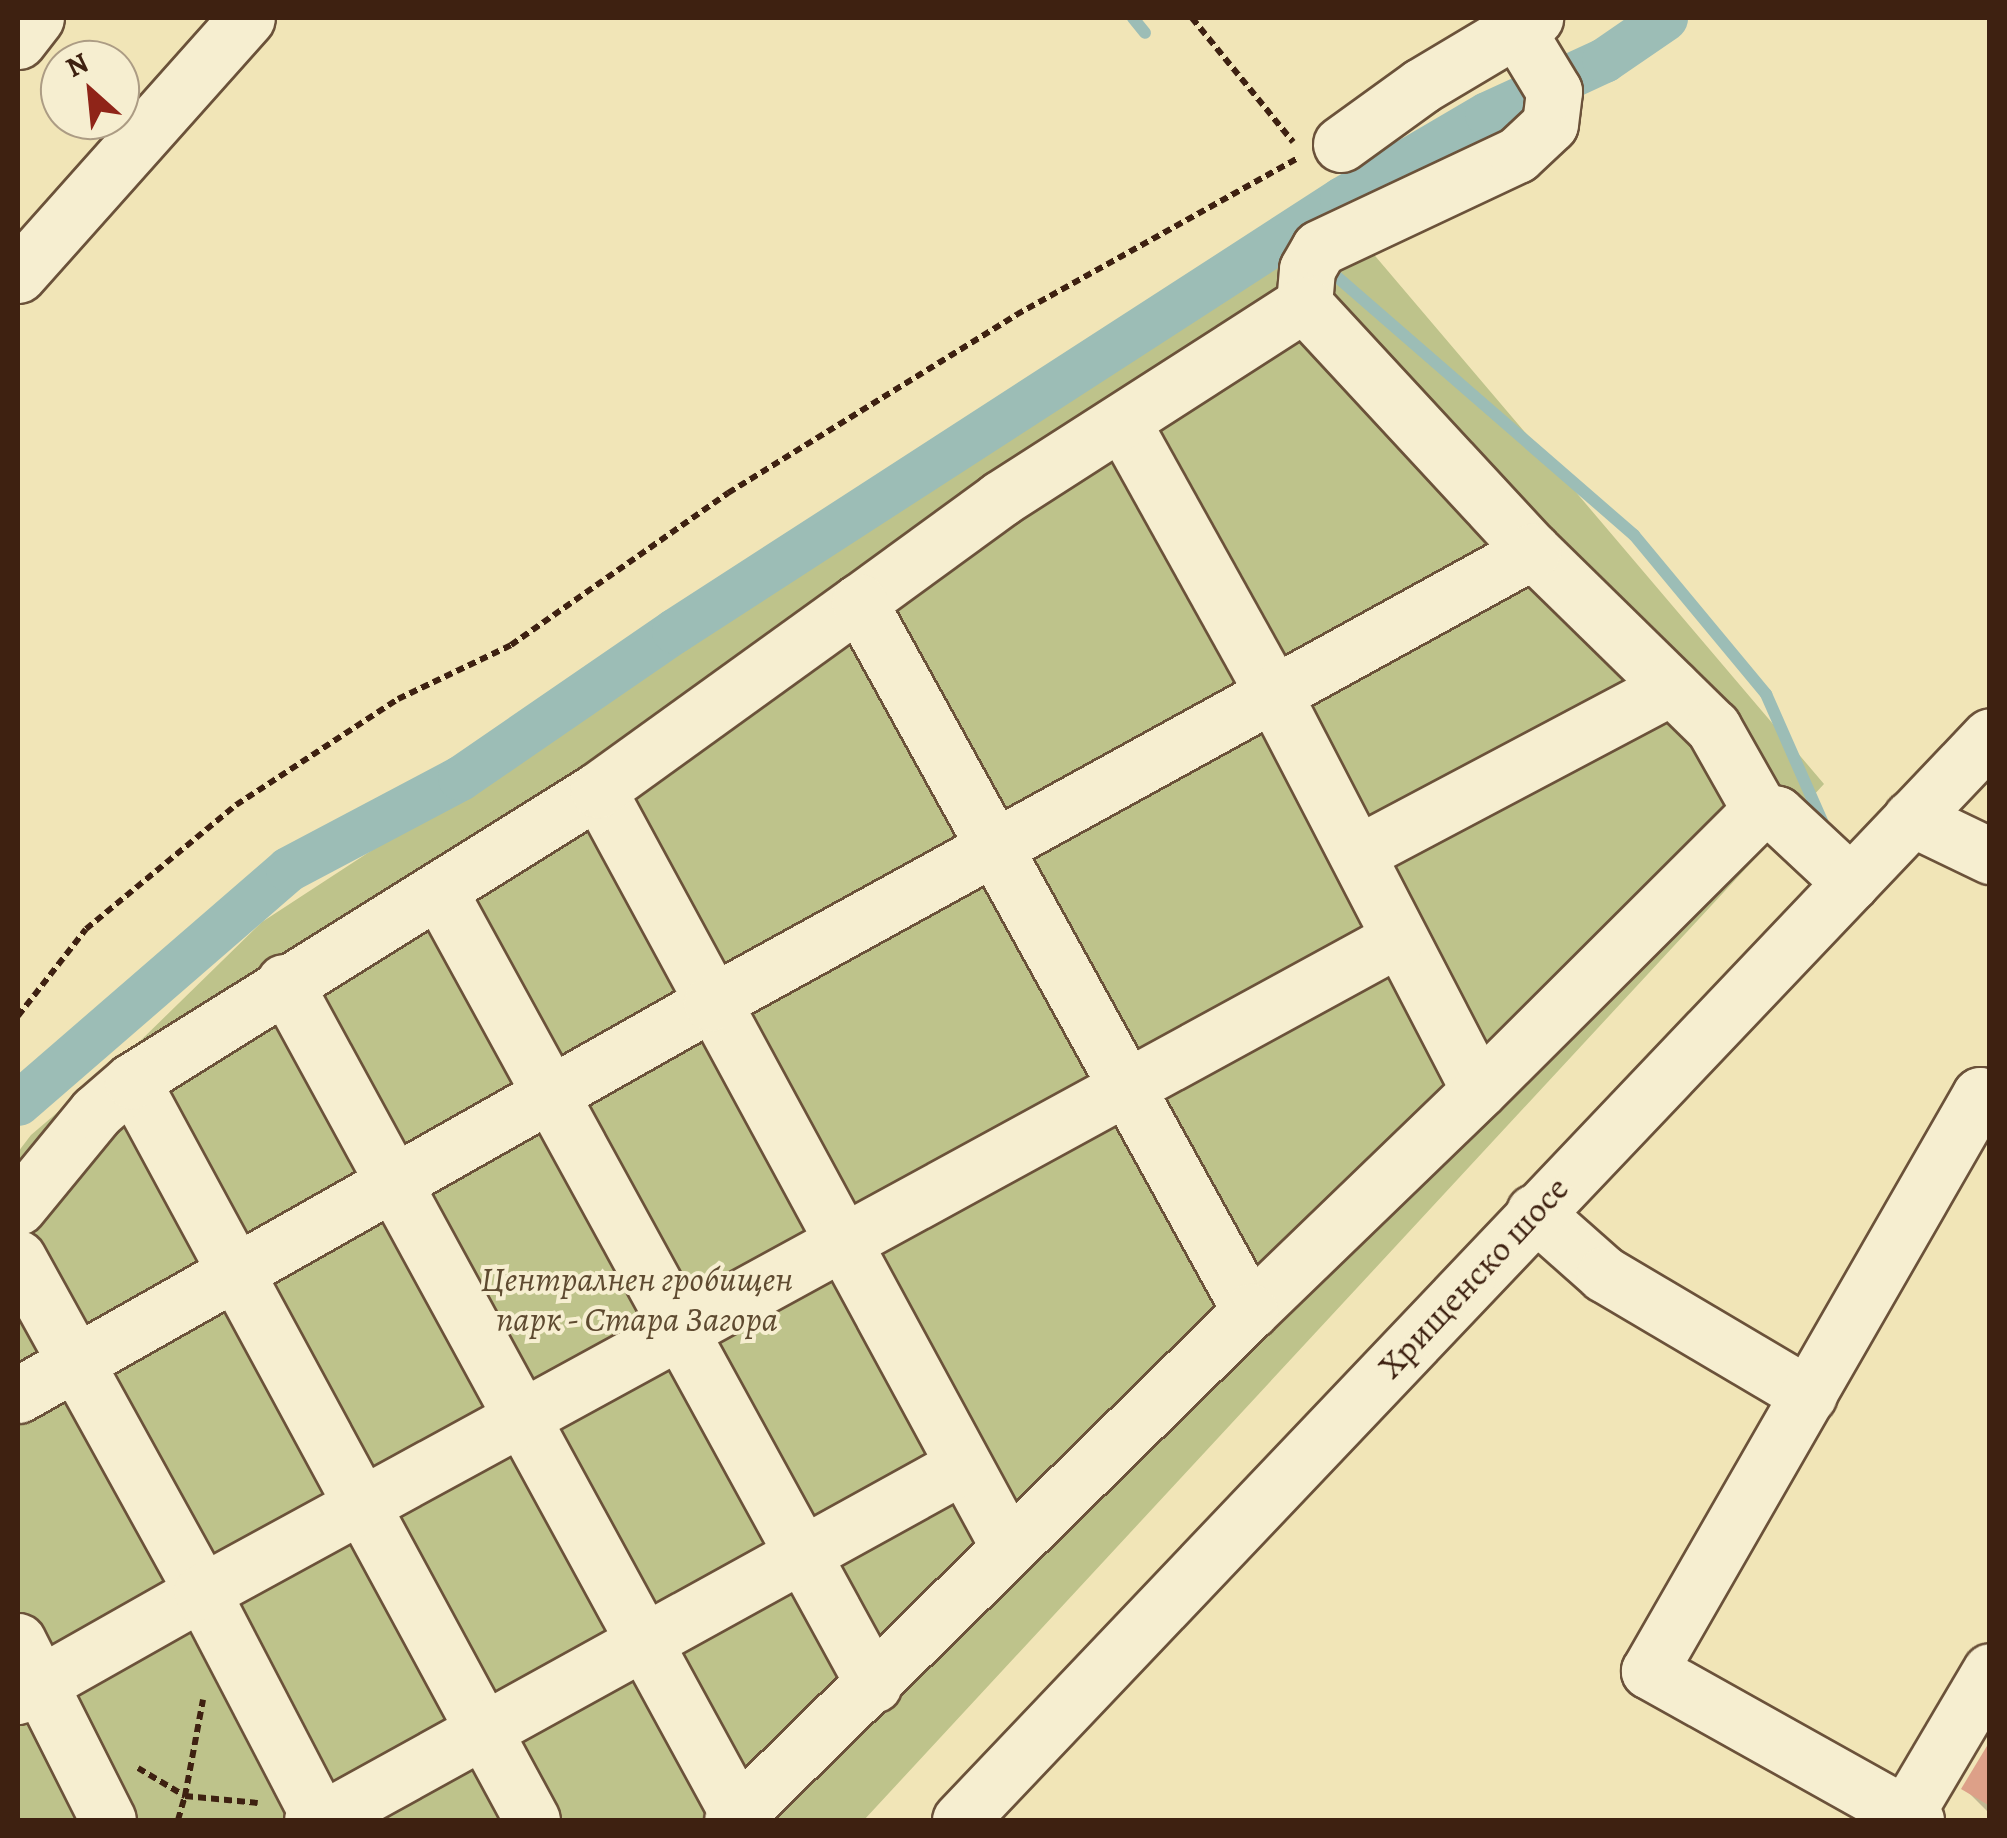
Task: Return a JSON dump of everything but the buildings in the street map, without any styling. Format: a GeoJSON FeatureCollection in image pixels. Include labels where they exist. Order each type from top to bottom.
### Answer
{"type":"FeatureCollection","features":[{"type":"Feature","properties":{"kind":"street"},"geometry":{"type":"LineString","coordinates":[[18,41],[36,18]]}},
{"type":"Feature","properties":{"kind":"street"},"geometry":{"type":"LineString","coordinates":[[18,275],[247,18]]}},
{"type":"Feature","properties":{"kind":"street"},"geometry":{"type":"LineString","coordinates":[[1341,144],[1421,86],[1537,52],[1550,124],[1517,156],[1319,248],[1306,269],[1304,304],[1533,551],[1713,727],[1760,810],[1777,814],[1850,883]]}},
{"type":"Feature","properties":{"kind":"street"},"geometry":{"type":"LineString","coordinates":[[18,1207],[96,1112],[132,1082],[284,982],[598,790],[1000,499],[1124,425],[1304,304]]}},
{"type":"Feature","properties":{"kind":"street"},"geometry":{"type":"LineString","coordinates":[[1124,425],[1358,853],[1396,940],[1479,1090]]}},
{"type":"Feature","properties":{"kind":"street"},"geometry":{"type":"LineString","coordinates":[[18,1395],[711,1002],[1533,551]]}},
{"type":"Feature","properties":{"kind":"street"},"geometry":{"type":"LineString","coordinates":[[860,602],[1250,1311]]}},
{"type":"Feature","properties":{"kind":"street"},"geometry":{"type":"LineString","coordinates":[[1358,853],[1672,687]]}},
{"type":"Feature","properties":{"kind":"street","name":"Хрищенско шосе"},"geometry":{"type":"LineString","coordinates":[[960,1820],[1990,736]]}},
{"type":"Feature","properties":{"kind":"street"},"geometry":{"type":"LineString","coordinates":[[598,790],[838,1243],[1009,1548]]}},
{"type":"Feature","properties":{"kind":"street"},"geometry":{"type":"LineString","coordinates":[[284,982],[644,1640],[734,1817],[874,1685],[1760,810]]}},
{"type":"Feature","properties":{"kind":"street"},"geometry":{"type":"LineString","coordinates":[[1912,818],[1990,856]]}},
{"type":"Feature","properties":{"kind":"street"},"geometry":{"type":"LineString","coordinates":[[439,890],[874,1685]]}},
{"type":"Feature","properties":{"kind":"street"},"geometry":{"type":"LineString","coordinates":[[108,1820],[25,1674],[210,1607],[364,1500],[1396,940]]}},
{"type":"Feature","properties":{"kind":"street"},"geometry":{"type":"LineString","coordinates":[[132,1082],[364,1500],[532,1820]]}},
{"type":"Feature","properties":{"kind":"street"},"geometry":{"type":"LineString","coordinates":[[1990,1101],[1980,1096],[1649,1671],[1910,1818],[1990,1671]]}},
{"type":"Feature","properties":{"kind":"street"},"geometry":{"type":"LineString","coordinates":[[1534,1212],[1604,1274],[1809,1394]]}},
{"type":"Feature","properties":{"kind":"street"},"geometry":{"type":"LineString","coordinates":[[18,1258],[210,1607],[317,1819],[962,1466]]}},
{"type":"Feature","properties":{"kind":"path"},"geometry":{"type":"LineString","coordinates":[[18,1016],[86,929],[236,805],[398,699],[511,644],[728,493],[1016,315],[1306,154],[1192,18]]}},
{"type":"Feature","properties":{"kind":"path"},"geometry":{"type":"LineString","coordinates":[[178,1820],[185,1796],[210,1607]]}},
{"type":"Feature","properties":{"kind":"path"},"geometry":{"type":"LineString","coordinates":[[122,1759],[185,1796],[289,1806],[317,1819]]}},
{"type":"Feature","properties":{"kind":"green space","name":"Централнен гробищен парк - Стара Загора"},"geometry":{"type":"Polygon","coordinates":[[[1342,217],[1824,784],[864,1820],[18,1820],[18,1152],[31,1135],[135,1046],[262,922],[1342,217]]]}},
{"type":"Feature","properties":{"kind":"waterway"},"geometry":{"type":"LineString","coordinates":[[1133,18],[1145,33]]}},
{"type":"Feature","properties":{"kind":"waterway"},"geometry":{"type":"LineString","coordinates":[[18,1103],[288,869],[460,778],[674,631],[1342,199],[1487,114],[1604,60],[1665,18]]}},
{"type":"Feature","properties":{"kind":"waterway"},"geometry":{"type":"LineString","coordinates":[[1336,276],[1634,535],[1766,694],[1827,832]]}}]}
